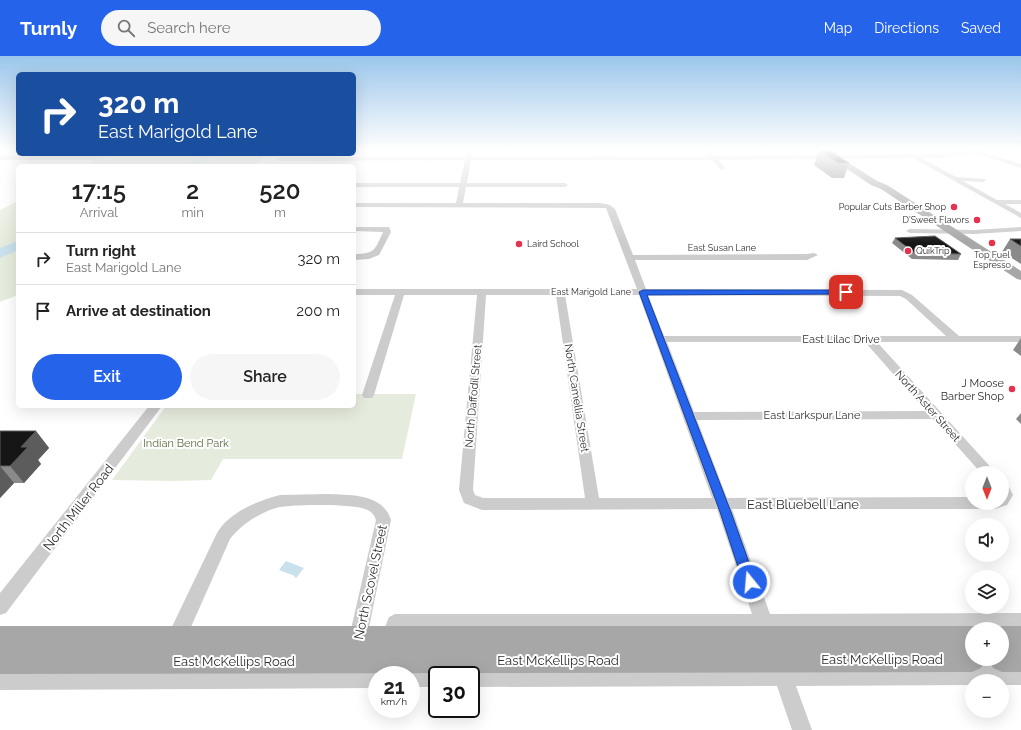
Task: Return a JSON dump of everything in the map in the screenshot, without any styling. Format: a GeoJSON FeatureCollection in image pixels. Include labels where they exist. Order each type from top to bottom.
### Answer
{"type":"FeatureCollection","features":[{"type":"Feature","properties":{"kind":"main road"},"geometry":{"type":"LineString","coordinates":[[870,180],[884,187],[1021,276]]}},
{"type":"Feature","properties":{"kind":"main road"},"geometry":{"type":"LineString","coordinates":[[874,183],[874,187],[1021,285]]}},
{"type":"Feature","properties":{"kind":"main road","name":"East McKellips Road"},"geometry":{"type":"LineString","coordinates":[[0,638],[176,639],[355,650],[392,638],[773,649],[965,659]]}},
{"type":"Feature","properties":{"kind":"main road","name":"East McKellips Road"},"geometry":{"type":"LineString","coordinates":[[0,661],[355,650],[773,649],[965,638]]}},
{"type":"Feature","properties":{"kind":"main road"},"geometry":{"type":"LineString","coordinates":[[1009,638],[1021,638]]}},
{"type":"Feature","properties":{"kind":"main road"},"geometry":{"type":"LineString","coordinates":[[1009,659],[1021,659]]}},
{"type":"Feature","properties":{"kind":"street"},"geometry":{"type":"LineString","coordinates":[[459,205],[464,180]]}},
{"type":"Feature","properties":{"kind":"street"},"geometry":{"type":"LineString","coordinates":[[959,180],[1021,216]]}},
{"type":"Feature","properties":{"kind":"street"},"geometry":{"type":"LineString","coordinates":[[356,185],[565,185]]}},
{"type":"Feature","properties":{"kind":"street"},"geometry":{"type":"LineString","coordinates":[[996,202],[1021,202]]}},
{"type":"Feature","properties":{"kind":"street"},"geometry":{"type":"LineString","coordinates":[[356,205],[600,205],[608,206],[611,209],[661,338],[722,504],[802,730]]}},
{"type":"Feature","properties":{"kind":"street"},"geometry":{"type":"LineString","coordinates":[[356,229],[386,229],[387,232],[378,253],[375,256],[356,257]]}},
{"type":"Feature","properties":{"kind":"street"},"geometry":{"type":"LineString","coordinates":[[910,231],[953,232],[1021,229]]}},
{"type":"Feature","properties":{"kind":"street","name":"East Susan Lane"},"geometry":{"type":"LineString","coordinates":[[629,258],[807,258],[814,254]]}},
{"type":"Feature","properties":{"kind":"street","name":"East Marigold Lane"},"geometry":{"type":"LineString","coordinates":[[356,292],[902,293],[909,297],[955,338]]}},
{"type":"Feature","properties":{"kind":"street"},"geometry":{"type":"LineString","coordinates":[[368,395],[400,292]]}},
{"type":"Feature","properties":{"kind":"street","name":"North Daffodil Street"},"geometry":{"type":"LineString","coordinates":[[469,499],[466,490],[466,483],[482,292]]}},
{"type":"Feature","properties":{"kind":"street","name":"North Camellia Street"},"geometry":{"type":"LineString","coordinates":[[560,292],[593,504]]}},
{"type":"Feature","properties":{"kind":"street","name":"East Lilac Drive"},"geometry":{"type":"LineString","coordinates":[[661,338],[1021,338]]}},
{"type":"Feature","properties":{"kind":"street","name":"North Aster Street"},"geometry":{"type":"LineString","coordinates":[[868,339],[983,466]]}},
{"type":"Feature","properties":{"kind":"street","name":"North Miller Road"},"geometry":{"type":"LineString","coordinates":[[0,607],[154,408]]}},
{"type":"Feature","properties":{"kind":"street","name":"East Larkspur Lane"},"geometry":{"type":"LineString","coordinates":[[689,416],[936,415]]}},
{"type":"Feature","properties":{"kind":"street","name":"East Bluebell Lane"},"geometry":{"type":"LineString","coordinates":[[469,499],[482,504],[722,504],[965,499]]}},
{"type":"Feature","properties":{"kind":"street","name":"North Scovel Street"},"geometry":{"type":"LineString","coordinates":[[176,639],[228,529],[265,505],[280,501],[355,501],[376,507],[383,514],[384,522],[355,650]]}},
{"type":"Feature","properties":{"kind":"street","name":"East McKellips Road"},"geometry":{"type":"LineString","coordinates":[[480,676],[773,649],[1021,622]]}},
{"type":"Feature","properties":{"kind":"street","name":"East McKellips Road"},"geometry":{"type":"LineString","coordinates":[[773,649],[1021,675]]}},
{"type":"Feature","properties":{"kind":"street","name":"East McKellips Road"},"geometry":{"type":"LineString","coordinates":[[0,680],[368,678]]}},
{"type":"Feature","properties":{"kind":"green space"},"geometry":{"type":"Polygon","coordinates":[[[16,202],[16,296],[0,302],[0,210],[16,202]]]}},
{"type":"Feature","properties":{"kind":"green space","name":"Indian Bend Park"},"geometry":{"type":"Polygon","coordinates":[[[356,394],[416,394],[402,459],[223,459],[211,480],[112,480],[165,408],[356,408],[356,394]]]}},
{"type":"Feature","properties":{"kind":"water"},"geometry":{"type":"Polygon","coordinates":[[[16,242],[16,251],[0,258],[0,248],[16,242]]]}},
{"type":"Feature","properties":{"kind":"water"},"geometry":{"type":"Polygon","coordinates":[[[286,561],[304,568],[296,578],[294,577],[295,576],[279,570],[286,561]]]}},
{"type":"Feature","properties":{"kind":"building"},"geometry":{"type":"Polygon","coordinates":[[[935,236],[961,254],[915,253],[895,238],[935,236]]]}},
{"type":"Feature","properties":{"kind":"building"},"geometry":{"type":"Polygon","coordinates":[[[1010,239],[1021,239],[1021,246],[1010,239]]]}},
{"type":"Feature","properties":{"kind":"building"},"geometry":{"type":"Polygon","coordinates":[[[0,431],[36,431],[21,447],[28,447],[10,466],[0,466],[0,431]]]}},
{"type":"Feature","properties":{"kind":"place","name":"Popular Cuts Barber Shop"},"geometry":{"type":"Point","coordinates":[954,207]}},
{"type":"Feature","properties":{"kind":"place","name":"D'Sweet Flavors"},"geometry":{"type":"Point","coordinates":[977,220]}},
{"type":"Feature","properties":{"kind":"place","name":"Top Fuel Espresso"},"geometry":{"type":"Point","coordinates":[992,243]}},
{"type":"Feature","properties":{"kind":"place","name":"Laird School"},"geometry":{"type":"Point","coordinates":[519,244]}},
{"type":"Feature","properties":{"kind":"place","name":"QuikTrip"},"geometry":{"type":"Point","coordinates":[908,251]}},
{"type":"Feature","properties":{"kind":"place","name":"J Moose Barber Shop"},"geometry":{"type":"Point","coordinates":[1012,389]}},
{"type":"Feature","properties":{"kind":"route"},"geometry":{"type":"LineString","coordinates":[[750,582],[643,292],[846,292]]}}]}
